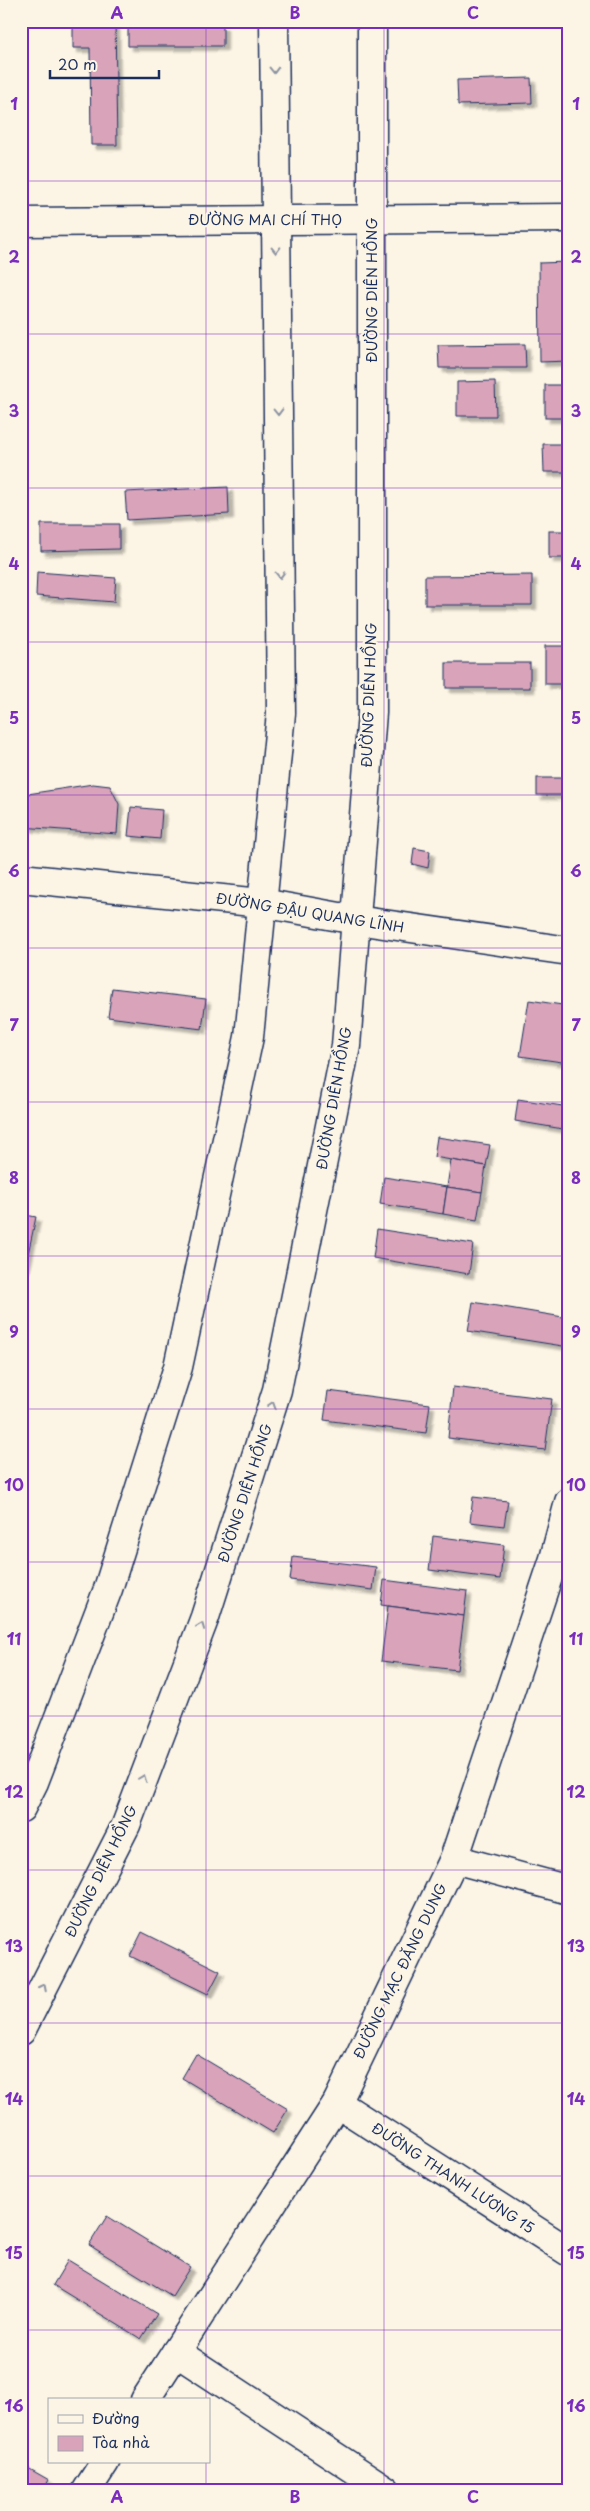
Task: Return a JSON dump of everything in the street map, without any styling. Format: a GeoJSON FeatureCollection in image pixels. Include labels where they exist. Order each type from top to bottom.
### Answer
{"type":"FeatureCollection","features":[{"type":"Feature","properties":{"kind":"street"},"geometry":{"type":"LineString","coordinates":[[21,1808],[34,1782],[108,1589],[178,1367],[249,1037],[281,713],[274,21]]}},
{"type":"Feature","properties":{"kind":"street","name":"ĐƯỜNG DIÊN HỒNG"},"geometry":{"type":"LineString","coordinates":[[21,2031],[126,1824],[205,1617],[277,1390],[346,1046],[372,714],[372,21]]}},
{"type":"Feature","properties":{"kind":"street","name":"ĐƯỜNG MAI CHÍ THỌ"},"geometry":{"type":"LineString","coordinates":[[21,222],[569,218]]}},
{"type":"Feature","properties":{"kind":"street","name":"ĐƯỜNG ĐẬU QUANG LĨNH"},"geometry":{"type":"LineString","coordinates":[[21,878],[262,903],[356,920],[569,951]]}},
{"type":"Feature","properties":{"kind":"street","name":"ĐƯỜNG MẠC ĐĂNG DUNG"},"geometry":{"type":"LineString","coordinates":[[146,2398],[337,2103],[454,1859],[561,1561],[569,1502]]}},
{"type":"Feature","properties":{"kind":"street"},"geometry":{"type":"LineString","coordinates":[[454,1859],[569,1890]]}},
{"type":"Feature","properties":{"kind":"street","name":"ĐƯỜNG THANH LƯƠNG 15"},"geometry":{"type":"LineString","coordinates":[[337,2103],[569,2252]]}},
{"type":"Feature","properties":{"kind":"street"},"geometry":{"type":"LineString","coordinates":[[176,2352],[386,2490]]}},
{"type":"Feature","properties":{"kind":"street"},"geometry":{"type":"LineString","coordinates":[[87,2490],[104,2464]]}},
{"type":"Feature","properties":{"kind":"building"},"geometry":{"type":"Polygon","coordinates":[[[73,21],[115,21],[117,145],[91,145],[90,48],[73,48],[73,21]]]}},
{"type":"Feature","properties":{"kind":"building"},"geometry":{"type":"Polygon","coordinates":[[[223,25],[223,46],[128,46],[128,26],[223,25]]]}},
{"type":"Feature","properties":{"kind":"building"},"geometry":{"type":"Polygon","coordinates":[[[531,78],[532,103],[458,105],[457,80],[531,78]]]}},
{"type":"Feature","properties":{"kind":"building"},"geometry":{"type":"Polygon","coordinates":[[[568,262],[569,361],[540,362],[539,263],[568,262]]]}},
{"type":"Feature","properties":{"kind":"building"},"geometry":{"type":"Polygon","coordinates":[[[525,344],[526,368],[439,368],[438,345],[525,344]]]}},
{"type":"Feature","properties":{"kind":"building"},"geometry":{"type":"Polygon","coordinates":[[[495,381],[496,416],[457,416],[457,382],[495,381]]]}},
{"type":"Feature","properties":{"kind":"building"},"geometry":{"type":"Polygon","coordinates":[[[545,385],[569,385],[569,418],[545,418],[545,385]]]}},
{"type":"Feature","properties":{"kind":"building"},"geometry":{"type":"Polygon","coordinates":[[[543,444],[569,444],[569,472],[544,472],[543,444]]]}},
{"type":"Feature","properties":{"kind":"building"},"geometry":{"type":"Polygon","coordinates":[[[228,487],[229,514],[127,520],[125,492],[228,487]]]}},
{"type":"Feature","properties":{"kind":"building"},"geometry":{"type":"Polygon","coordinates":[[[41,524],[119,524],[119,549],[41,551],[41,524]]]}},
{"type":"Feature","properties":{"kind":"building"},"geometry":{"type":"Polygon","coordinates":[[[549,531],[569,531],[569,558],[549,558],[549,531]]]}},
{"type":"Feature","properties":{"kind":"building"},"geometry":{"type":"Polygon","coordinates":[[[37,572],[116,578],[114,602],[36,596],[37,572]]]}},
{"type":"Feature","properties":{"kind":"building"},"geometry":{"type":"Polygon","coordinates":[[[532,575],[532,605],[425,605],[425,576],[532,575]]]}},
{"type":"Feature","properties":{"kind":"building"},"geometry":{"type":"Polygon","coordinates":[[[545,646],[569,646],[569,684],[545,684],[545,646]]]}},
{"type":"Feature","properties":{"kind":"building"},"geometry":{"type":"Polygon","coordinates":[[[446,663],[530,663],[530,688],[446,688],[446,663]]]}},
{"type":"Feature","properties":{"kind":"building"},"geometry":{"type":"Polygon","coordinates":[[[537,778],[569,778],[569,795],[537,795],[537,778]]]}},
{"type":"Feature","properties":{"kind":"building"},"geometry":{"type":"Polygon","coordinates":[[[93,784],[110,786],[119,804],[117,834],[21,827],[21,795],[93,784]]]}},
{"type":"Feature","properties":{"kind":"building"},"geometry":{"type":"Polygon","coordinates":[[[131,807],[162,810],[160,839],[128,836],[131,807]]]}},
{"type":"Feature","properties":{"kind":"building"},"geometry":{"type":"Polygon","coordinates":[[[414,848],[430,851],[428,868],[412,864],[414,848]]]}},
{"type":"Feature","properties":{"kind":"building"},"geometry":{"type":"Polygon","coordinates":[[[112,988],[206,999],[202,1029],[108,1017],[112,988]]]}},
{"type":"Feature","properties":{"kind":"building"},"geometry":{"type":"Polygon","coordinates":[[[529,1000],[569,1006],[569,1063],[520,1056],[529,1000]]]}},
{"type":"Feature","properties":{"kind":"building"},"geometry":{"type":"Polygon","coordinates":[[[518,1099],[569,1107],[569,1130],[515,1121],[518,1099]]]}},
{"type":"Feature","properties":{"kind":"building"},"geometry":{"type":"Polygon","coordinates":[[[437,1137],[490,1145],[486,1166],[434,1157],[437,1137]]]}},
{"type":"Feature","properties":{"kind":"building"},"geometry":{"type":"Polygon","coordinates":[[[451,1160],[486,1166],[482,1192],[447,1187],[451,1160]]]}},
{"type":"Feature","properties":{"kind":"building"},"geometry":{"type":"Polygon","coordinates":[[[384,1177],[447,1187],[443,1214],[380,1204],[384,1177]]]}},
{"type":"Feature","properties":{"kind":"building"},"geometry":{"type":"Polygon","coordinates":[[[447,1187],[482,1192],[477,1220],[443,1214],[447,1187]]]}},
{"type":"Feature","properties":{"kind":"building"},"geometry":{"type":"Polygon","coordinates":[[[21,1214],[36,1217],[25,1268],[21,1267],[21,1214]]]}},
{"type":"Feature","properties":{"kind":"building"},"geometry":{"type":"Polygon","coordinates":[[[377,1229],[473,1244],[469,1274],[373,1258],[377,1229]]]}},
{"type":"Feature","properties":{"kind":"building"},"geometry":{"type":"Polygon","coordinates":[[[473,1302],[569,1318],[569,1347],[468,1331],[473,1302]]]}},
{"type":"Feature","properties":{"kind":"building"},"geometry":{"type":"Polygon","coordinates":[[[453,1387],[552,1399],[545,1450],[448,1438],[453,1387]]]}},
{"type":"Feature","properties":{"kind":"building"},"geometry":{"type":"Polygon","coordinates":[[[328,1391],[430,1404],[426,1433],[324,1420],[328,1391]]]}},
{"type":"Feature","properties":{"kind":"building"},"geometry":{"type":"Polygon","coordinates":[[[473,1497],[508,1501],[504,1526],[470,1522],[473,1497]]]}},
{"type":"Feature","properties":{"kind":"building"},"geometry":{"type":"Polygon","coordinates":[[[433,1536],[504,1545],[500,1579],[429,1570],[433,1536]]]}},
{"type":"Feature","properties":{"kind":"building"},"geometry":{"type":"Polygon","coordinates":[[[293,1557],[376,1567],[373,1590],[290,1580],[293,1557]]]}},
{"type":"Feature","properties":{"kind":"building"},"geometry":{"type":"Polygon","coordinates":[[[384,1580],[467,1591],[464,1616],[381,1605],[384,1580]]]}},
{"type":"Feature","properties":{"kind":"building"},"geometry":{"type":"Polygon","coordinates":[[[388,1606],[464,1616],[457,1670],[381,1661],[388,1606]]]}},
{"type":"Feature","properties":{"kind":"building"},"geometry":{"type":"Polygon","coordinates":[[[142,1932],[220,1971],[208,1994],[130,1956],[142,1932]]]}},
{"type":"Feature","properties":{"kind":"building"},"geometry":{"type":"Polygon","coordinates":[[[196,2054],[288,2109],[273,2133],[182,2078],[196,2054]]]}},
{"type":"Feature","properties":{"kind":"building"},"geometry":{"type":"Polygon","coordinates":[[[107,2216],[190,2267],[172,2296],[89,2245],[107,2216]]]}},
{"type":"Feature","properties":{"kind":"building"},"geometry":{"type":"Polygon","coordinates":[[[68,2260],[157,2314],[141,2339],[53,2285],[68,2260]]]}},
{"type":"Feature","properties":{"kind":"building"},"geometry":{"type":"Polygon","coordinates":[[[21,2464],[49,2480],[43,2490],[21,2488],[21,2464]]]}}]}
